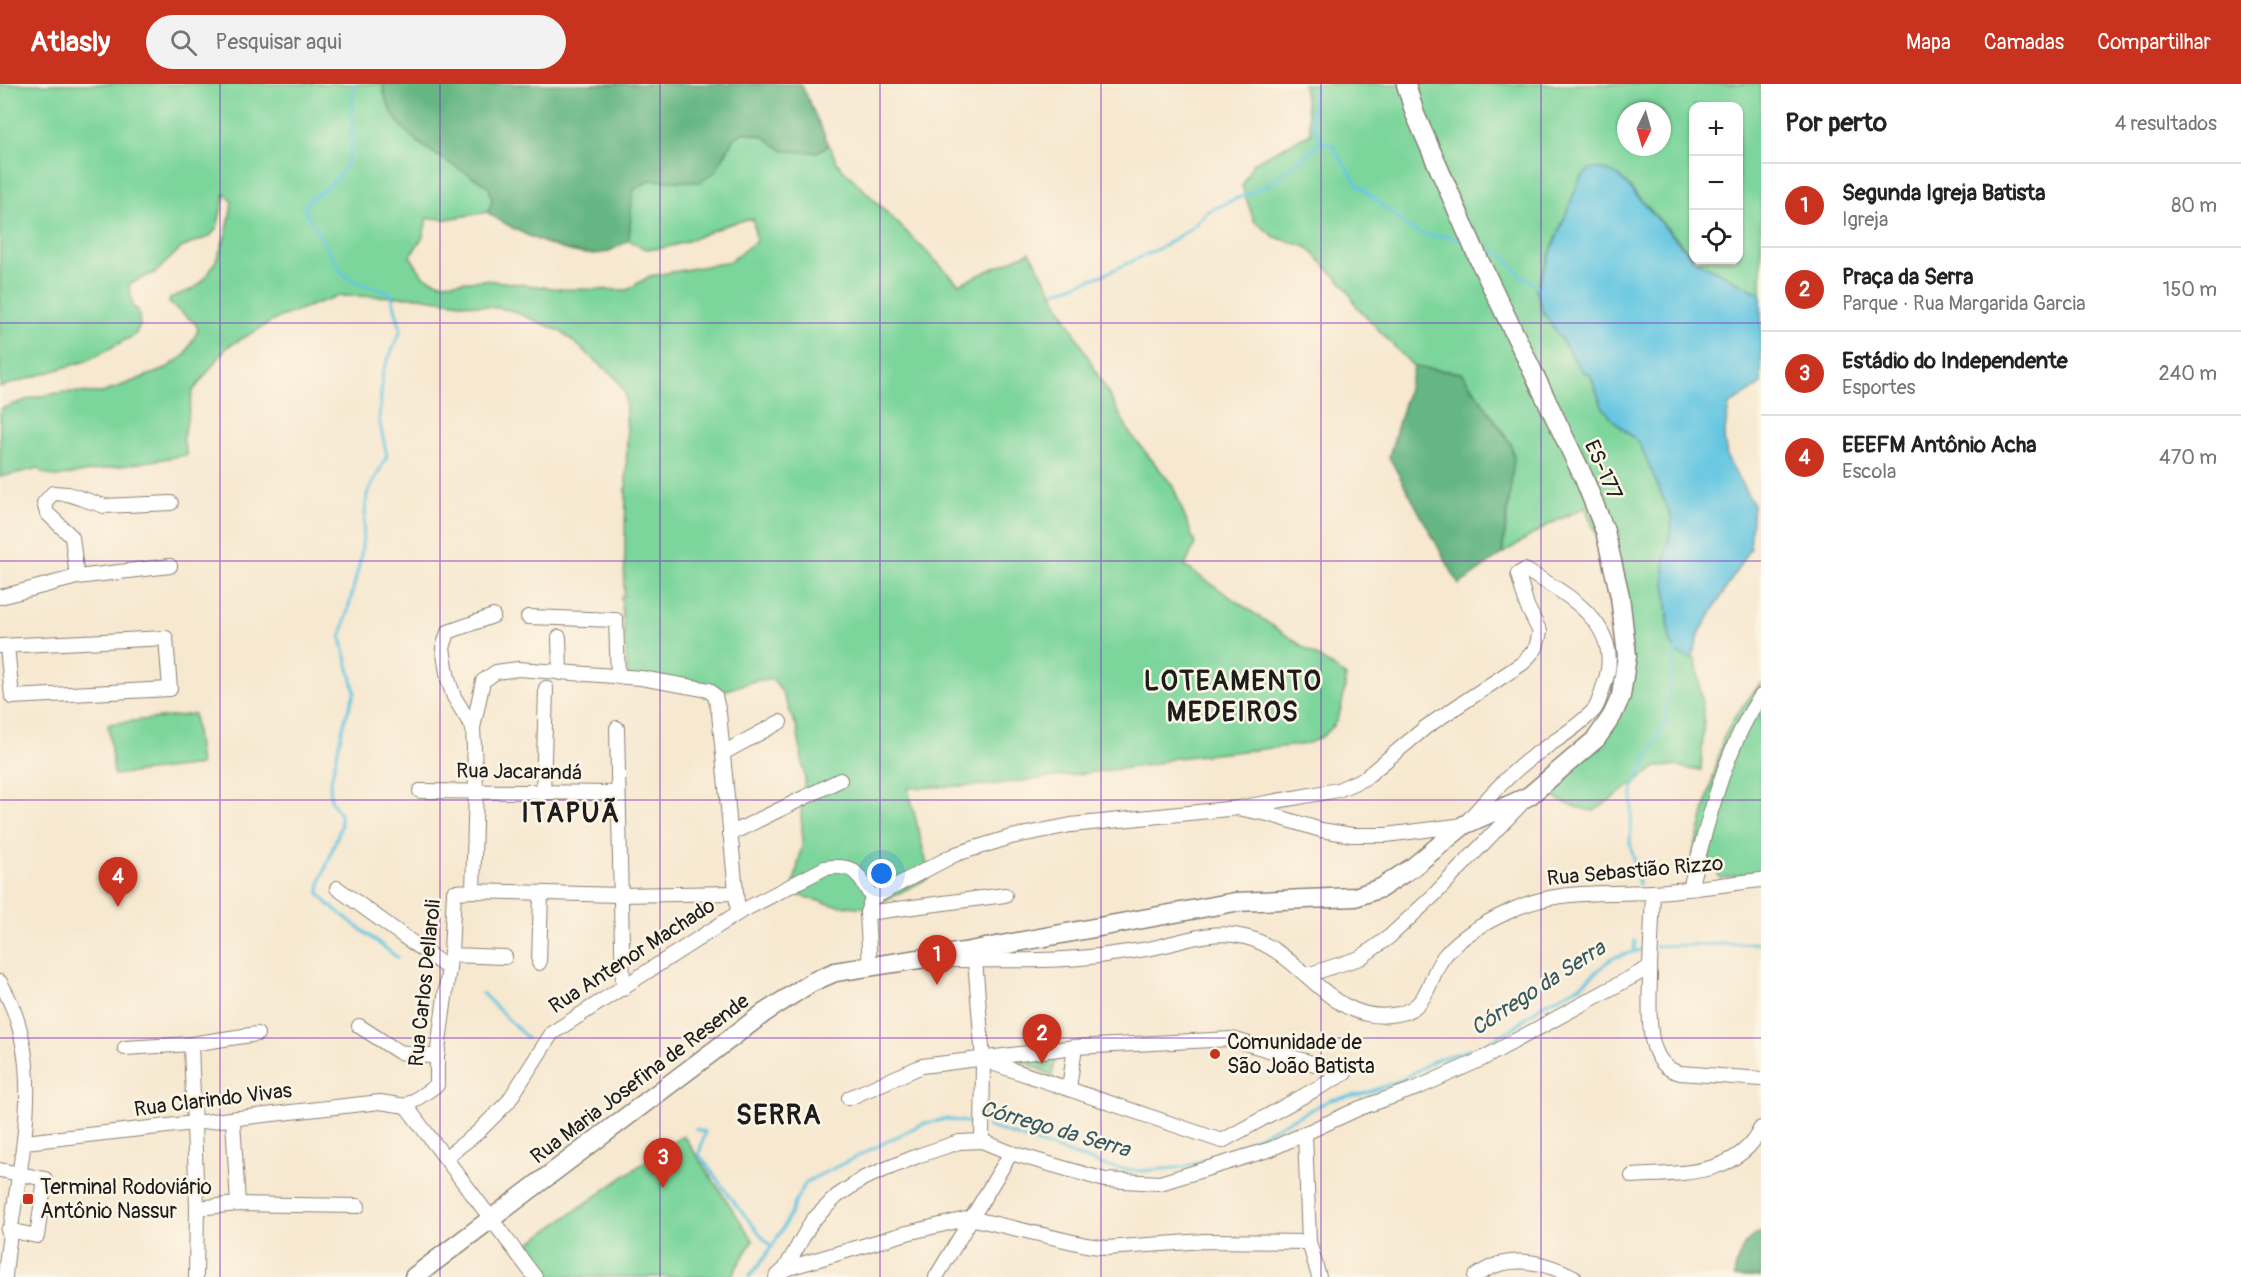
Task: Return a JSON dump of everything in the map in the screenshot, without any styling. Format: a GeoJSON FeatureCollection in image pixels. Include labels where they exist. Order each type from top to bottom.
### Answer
{"type":"FeatureCollection","features":[{"type":"Feature","properties":{"kind":"main road","name":"ES-177"},"geometry":{"type":"LineString","coordinates":[[969,956],[1235,902],[1355,897],[1381,888],[1413,867],[1464,825],[1529,796],[1596,739],[1612,716],[1621,696],[1627,656],[1620,596],[1605,531],[1583,476],[1480,262],[1415,114],[1406,84]]}},
{"type":"Feature","properties":{"kind":"main road","name":"Rua Maria Josefina de Resende"},"geometry":{"type":"LineString","coordinates":[[414,1277],[790,995],[835,972],[913,959],[969,956]]}},
{"type":"Feature","properties":{"kind":"street"},"geometry":{"type":"LineString","coordinates":[[77,577],[72,537],[47,513],[44,503],[53,493],[68,494],[104,506],[171,503]]}},
{"type":"Feature","properties":{"kind":"street"},"geometry":{"type":"LineString","coordinates":[[0,597],[77,577],[170,566]]}},
{"type":"Feature","properties":{"kind":"street"},"geometry":{"type":"LineString","coordinates":[[870,966],[867,913],[872,898],[956,854],[1011,837],[1071,825],[1238,808],[1338,790],[1365,778],[1426,727],[1523,663],[1536,648],[1540,632],[1527,606],[1518,574],[1525,570],[1569,595],[1596,621],[1607,646],[1608,675],[1596,708],[1572,731],[1528,760],[1494,791],[1464,825],[1386,835],[1352,835],[1321,830],[1272,815],[1238,808]]}},
{"type":"Feature","properties":{"kind":"street","name":"Rua Carlos Dellaroli"},"geometry":{"type":"LineString","coordinates":[[406,1106],[436,1085],[437,1057],[450,962],[454,892],[473,891],[476,792],[473,728],[454,698],[443,648],[448,632],[493,616]]}},
{"type":"Feature","properties":{"kind":"street"},"geometry":{"type":"LineString","coordinates":[[528,617],[616,620],[618,677]]}},
{"type":"Feature","properties":{"kind":"street"},"geometry":{"type":"LineString","coordinates":[[560,637],[560,672]]}},
{"type":"Feature","properties":{"kind":"street"},"geometry":{"type":"LineString","coordinates":[[166,638],[170,689],[12,696],[3,646],[166,638]]}},
{"type":"Feature","properties":{"kind":"street"},"geometry":{"type":"LineString","coordinates":[[473,728],[483,681],[487,675],[518,669],[618,677],[695,686],[709,690],[715,696],[723,753],[738,914]]}},
{"type":"Feature","properties":{"kind":"street"},"geometry":{"type":"LineString","coordinates":[[543,794],[546,688]]}},
{"type":"Feature","properties":{"kind":"street"},"geometry":{"type":"LineString","coordinates":[[1690,888],[1711,807],[1749,713],[1761,696]]}},
{"type":"Feature","properties":{"kind":"street"},"geometry":{"type":"LineString","coordinates":[[723,753],[780,722]]}},
{"type":"Feature","properties":{"kind":"street"},"geometry":{"type":"LineString","coordinates":[[617,728],[623,989]]}},
{"type":"Feature","properties":{"kind":"street"},"geometry":{"type":"LineString","coordinates":[[730,834],[840,780]]}},
{"type":"Feature","properties":{"kind":"street","name":"Rua Jacarandá"},"geometry":{"type":"LineString","coordinates":[[420,791],[618,793]]}},
{"type":"Feature","properties":{"kind":"street"},"geometry":{"type":"LineString","coordinates":[[1307,975],[1360,958],[1389,937],[1433,896],[1529,796]]}},
{"type":"Feature","properties":{"kind":"street","name":"Rua Antenor Machado"},"geometry":{"type":"LineString","coordinates":[[446,1157],[477,1133],[508,1102],[552,1033],[738,914],[825,868],[838,866],[849,867],[857,873],[872,898]]}},
{"type":"Feature","properties":{"kind":"street","name":"Rua Sebastião Rizzo"},"geometry":{"type":"LineString","coordinates":[[1318,987],[1347,1007],[1367,1014],[1397,1014],[1422,1002],[1446,953],[1470,933],[1511,910],[1564,896],[1653,892],[1761,880]]}},
{"type":"Feature","properties":{"kind":"street"},"geometry":{"type":"LineString","coordinates":[[337,888],[450,962],[505,957]]}},
{"type":"Feature","properties":{"kind":"street"},"geometry":{"type":"LineString","coordinates":[[473,891],[620,895],[735,893]]}},
{"type":"Feature","properties":{"kind":"street"},"geometry":{"type":"LineString","coordinates":[[1653,892],[1650,960],[1651,1027],[1656,1054],[1661,1064],[1668,1071],[1680,1073],[1761,1079]]}},
{"type":"Feature","properties":{"kind":"street"},"geometry":{"type":"LineString","coordinates":[[539,963],[542,893]]}},
{"type":"Feature","properties":{"kind":"street"},"geometry":{"type":"LineString","coordinates":[[867,913],[1005,895]]}},
{"type":"Feature","properties":{"kind":"street","name":"Rua Maria Josefina de Resende"},"geometry":{"type":"LineString","coordinates":[[969,956],[1095,956],[1156,947],[1223,932],[1248,937],[1277,951],[1318,987]]}},
{"type":"Feature","properties":{"kind":"street"},"geometry":{"type":"LineString","coordinates":[[969,956],[983,1060],[982,1141]]}},
{"type":"Feature","properties":{"kind":"street"},"geometry":{"type":"LineString","coordinates":[[781,1273],[812,1221],[837,1196],[864,1178],[959,1142],[982,1141],[1011,1153],[1105,1180],[1160,1183],[1271,1149],[1482,1059],[1650,960]]}},
{"type":"Feature","properties":{"kind":"street"},"geometry":{"type":"LineString","coordinates":[[0,982],[29,1093],[25,1142],[12,1212],[4,1227],[5,1277]]}},
{"type":"Feature","properties":{"kind":"street"},"geometry":{"type":"LineString","coordinates":[[359,1026],[399,1052],[437,1057]]}},
{"type":"Feature","properties":{"kind":"street"},"geometry":{"type":"LineString","coordinates":[[125,1048],[190,1044],[256,1034]]}},
{"type":"Feature","properties":{"kind":"street"},"geometry":{"type":"LineString","coordinates":[[849,1098],[922,1066],[1075,1047],[1232,1039],[1345,1073],[1222,1141],[983,1060]]}},
{"type":"Feature","properties":{"kind":"street"},"geometry":{"type":"LineString","coordinates":[[190,1044],[197,1208],[196,1277]]}},
{"type":"Feature","properties":{"kind":"street"},"geometry":{"type":"LineString","coordinates":[[1069,1088],[1075,1047]]}},
{"type":"Feature","properties":{"kind":"street","name":"Rua Clarindo Vivas"},"geometry":{"type":"LineString","coordinates":[[25,1142],[233,1121],[380,1102],[406,1106]]}},
{"type":"Feature","properties":{"kind":"street"},"geometry":{"type":"LineString","coordinates":[[406,1106],[535,1277]]}},
{"type":"Feature","properties":{"kind":"street"},"geometry":{"type":"LineString","coordinates":[[233,1121],[238,1204]]}},
{"type":"Feature","properties":{"kind":"street"},"geometry":{"type":"LineString","coordinates":[[1632,1176],[1698,1171],[1725,1164],[1746,1152],[1761,1128]]}},
{"type":"Feature","properties":{"kind":"street"},"geometry":{"type":"LineString","coordinates":[[1305,1133],[1309,1242],[1319,1277]]}},
{"type":"Feature","properties":{"kind":"street"},"geometry":{"type":"LineString","coordinates":[[936,1277],[1011,1153]]}},
{"type":"Feature","properties":{"kind":"street"},"geometry":{"type":"LineString","coordinates":[[0,1170],[45,1179],[37,1236],[4,1227]]}},
{"type":"Feature","properties":{"kind":"street"},"geometry":{"type":"LineString","coordinates":[[197,1208],[238,1204],[358,1206]]}},
{"type":"Feature","properties":{"kind":"street"},"geometry":{"type":"LineString","coordinates":[[781,1273],[908,1233],[970,1218],[1107,1248],[1204,1241],[1309,1242]]}},
{"type":"Feature","properties":{"kind":"street"},"geometry":{"type":"LineString","coordinates":[[1474,1277],[1488,1267],[1508,1261],[1538,1262],[1574,1277]]}},
{"type":"Feature","properties":{"kind":"green space"},"geometry":{"type":"Polygon","coordinates":[[[0,84],[383,84],[384,94],[421,145],[490,187],[492,202],[488,212],[446,219],[427,218],[423,237],[410,256],[423,276],[441,283],[485,280],[561,289],[627,290],[650,276],[729,262],[756,241],[753,219],[727,225],[676,245],[645,248],[628,240],[633,190],[650,180],[701,182],[726,154],[733,139],[744,132],[763,136],[784,151],[817,152],[829,145],[838,164],[959,284],[1030,252],[1130,433],[1173,486],[1195,544],[1185,566],[1346,676],[1343,701],[1336,721],[1323,736],[1300,745],[1175,758],[1150,765],[989,785],[908,788],[930,877],[870,908],[833,905],[798,895],[793,888],[803,841],[801,814],[805,779],[797,728],[782,692],[774,680],[757,680],[705,697],[697,690],[628,677],[621,596],[624,596],[627,435],[625,393],[616,378],[562,332],[510,310],[419,297],[337,296],[280,317],[227,347],[193,391],[183,439],[187,455],[56,477],[41,472],[39,468],[0,477],[0,409],[35,397],[64,392],[102,393],[165,369],[185,355],[198,330],[196,324],[169,303],[170,298],[196,287],[210,271],[221,248],[232,201],[225,194],[217,228],[210,236],[181,248],[156,272],[129,284],[133,307],[138,310],[140,325],[135,335],[86,361],[0,387],[0,84]]]}},
{"type":"Feature","properties":{"kind":"green space"},"geometry":{"type":"Polygon","coordinates":[[[383,84],[801,84],[829,145],[817,152],[784,151],[763,136],[744,132],[733,139],[716,171],[701,182],[650,180],[633,190],[629,240],[606,252],[578,253],[537,240],[488,213],[492,202],[489,187],[423,146],[408,134],[396,120],[387,103],[383,84]]]}},
{"type":"Feature","properties":{"kind":"green space"},"geometry":{"type":"Polygon","coordinates":[[[1303,84],[1761,84],[1761,294],[1700,264],[1743,264],[1743,102],[1689,102],[1689,252],[1619,176],[1580,179],[1536,289],[1542,310],[1583,372],[1590,374],[1602,406],[1612,419],[1640,444],[1672,519],[1664,567],[1670,640],[1676,653],[1696,659],[1704,716],[1701,771],[1675,766],[1657,767],[1594,811],[1567,804],[1554,798],[1543,789],[1610,713],[1619,650],[1598,538],[1585,507],[1546,526],[1502,554],[1509,505],[1511,444],[1473,388],[1449,371],[1414,367],[1357,307],[1345,286],[1307,247],[1275,237],[1254,221],[1242,186],[1253,163],[1311,133],[1303,84]]]}},
{"type":"Feature","properties":{"kind":"green space"},"geometry":{"type":"Polygon","coordinates":[[[1414,367],[1462,373],[1511,444],[1514,459],[1502,554],[1459,585],[1389,457],[1414,367]]]}},
{"type":"Feature","properties":{"kind":"green space"},"geometry":{"type":"Polygon","coordinates":[[[1761,683],[1761,873],[1720,878],[1714,866],[1691,863],[1723,739],[1734,718],[1761,683]]]}},
{"type":"Feature","properties":{"kind":"green space"},"geometry":{"type":"Polygon","coordinates":[[[194,714],[200,765],[114,775],[108,724],[194,714]]]}},
{"type":"Feature","properties":{"kind":"green space"},"geometry":{"type":"Polygon","coordinates":[[[1057,1049],[1052,1076],[1006,1052],[1057,1049]]]}},
{"type":"Feature","properties":{"kind":"green space"},"geometry":{"type":"Polygon","coordinates":[[[683,1135],[753,1240],[731,1277],[551,1277],[528,1244],[683,1135]]]}},
{"type":"Feature","properties":{"kind":"green space"},"geometry":{"type":"Polygon","coordinates":[[[1761,1232],[1761,1277],[1734,1277],[1745,1245],[1761,1232]]]}},
{"type":"Feature","properties":{"kind":"water"},"geometry":{"type":"Polygon","coordinates":[[[1590,169],[1603,169],[1619,176],[1689,254],[1689,264],[1702,264],[1761,294],[1761,384],[1729,405],[1724,437],[1727,458],[1753,504],[1750,548],[1700,632],[1692,659],[1676,653],[1670,640],[1664,567],[1672,519],[1640,444],[1612,419],[1602,406],[1590,374],[1582,371],[1542,310],[1536,289],[1580,179],[1590,169]]]}},
{"type":"Feature","properties":{"kind":"waterway"},"geometry":{"type":"LineString","coordinates":[[354,84],[349,158],[336,179],[306,203],[305,211],[342,273],[353,281],[391,293],[401,330],[383,371],[379,419],[387,456],[367,494],[361,557],[341,638],[355,692],[344,722],[330,785],[331,800],[340,815],[341,826],[320,883],[319,893],[328,904],[398,958]]}},
{"type":"Feature","properties":{"kind":"waterway"},"geometry":{"type":"LineString","coordinates":[[1316,84],[1312,107],[1314,126],[1322,142],[1332,145],[1358,185],[1409,228],[1424,235],[1451,237],[1464,241]]}},
{"type":"Feature","properties":{"kind":"waterway"},"geometry":{"type":"LineString","coordinates":[[1055,292],[1103,275],[1164,246],[1191,228],[1208,211],[1268,185],[1322,142]]}},
{"type":"Feature","properties":{"kind":"waterway"},"geometry":{"type":"LineString","coordinates":[[1482,247],[1501,253],[1522,276],[1539,287]]}},
{"type":"Feature","properties":{"kind":"waterway"},"geometry":{"type":"LineString","coordinates":[[1639,884],[1630,842],[1633,788],[1665,723],[1676,649]]}},
{"type":"Feature","properties":{"kind":"waterway"},"geometry":{"type":"LineString","coordinates":[[1634,950],[1635,940]]}},
{"type":"Feature","properties":{"kind":"waterway","name":"Córrego da Serra"},"geometry":{"type":"LineString","coordinates":[[1656,946],[1761,943]]}},
{"type":"Feature","properties":{"kind":"waterway","name":"Córrego da Serra"},"geometry":{"type":"LineString","coordinates":[[987,1126],[1110,1167],[1140,1171],[1185,1167],[1233,1149],[1330,1100],[1366,1093],[1401,1080],[1437,1059],[1477,1048],[1512,1029],[1542,1005],[1580,986],[1612,958],[1647,948]]}},
{"type":"Feature","properties":{"kind":"waterway"},"geometry":{"type":"LineString","coordinates":[[482,993],[527,1038]]}},
{"type":"Feature","properties":{"kind":"waterway","name":"Córrego da Serra"},"geometry":{"type":"LineString","coordinates":[[749,1277],[778,1236],[800,1191],[808,1181],[922,1124],[946,1119],[978,1124]]}},
{"type":"Feature","properties":{"kind":"waterway"},"geometry":{"type":"LineString","coordinates":[[696,1129],[705,1132],[699,1154],[732,1200],[771,1247]]}},
{"type":"Feature","properties":{"kind":"place","name":"EEEFM Antônio Acha"},"geometry":{"type":"Point","coordinates":[118,907]}},
{"type":"Feature","properties":{"kind":"place","name":"Segunda Igreja Batista"},"geometry":{"type":"Point","coordinates":[937,985]}},
{"type":"Feature","properties":{"kind":"place","name":"Comunidade de São João Batista"},"geometry":{"type":"Point","coordinates":[1215,1054]}},
{"type":"Feature","properties":{"kind":"place","name":"Praça da Serra"},"geometry":{"type":"Point","coordinates":[1042,1064]}},
{"type":"Feature","properties":{"kind":"place","name":"Estádio do Independente"},"geometry":{"type":"Point","coordinates":[663,1188]}},
{"type":"Feature","properties":{"kind":"place","name":"Terminal Rodoviário Antônio Nassur"},"geometry":{"type":"Point","coordinates":[28,1199]}},
{"type":"Feature","properties":{"kind":"district","name":"LOTEAMENTO MEDEIROS"},"geometry":{"type":"Point","coordinates":[1233,696]}},
{"type":"Feature","properties":{"kind":"district","name":"ITAPUÃ"},"geometry":{"type":"Point","coordinates":[571,813]}},
{"type":"Feature","properties":{"kind":"district","name":"SERRA"},"geometry":{"type":"Point","coordinates":[779,1115]}}]}
